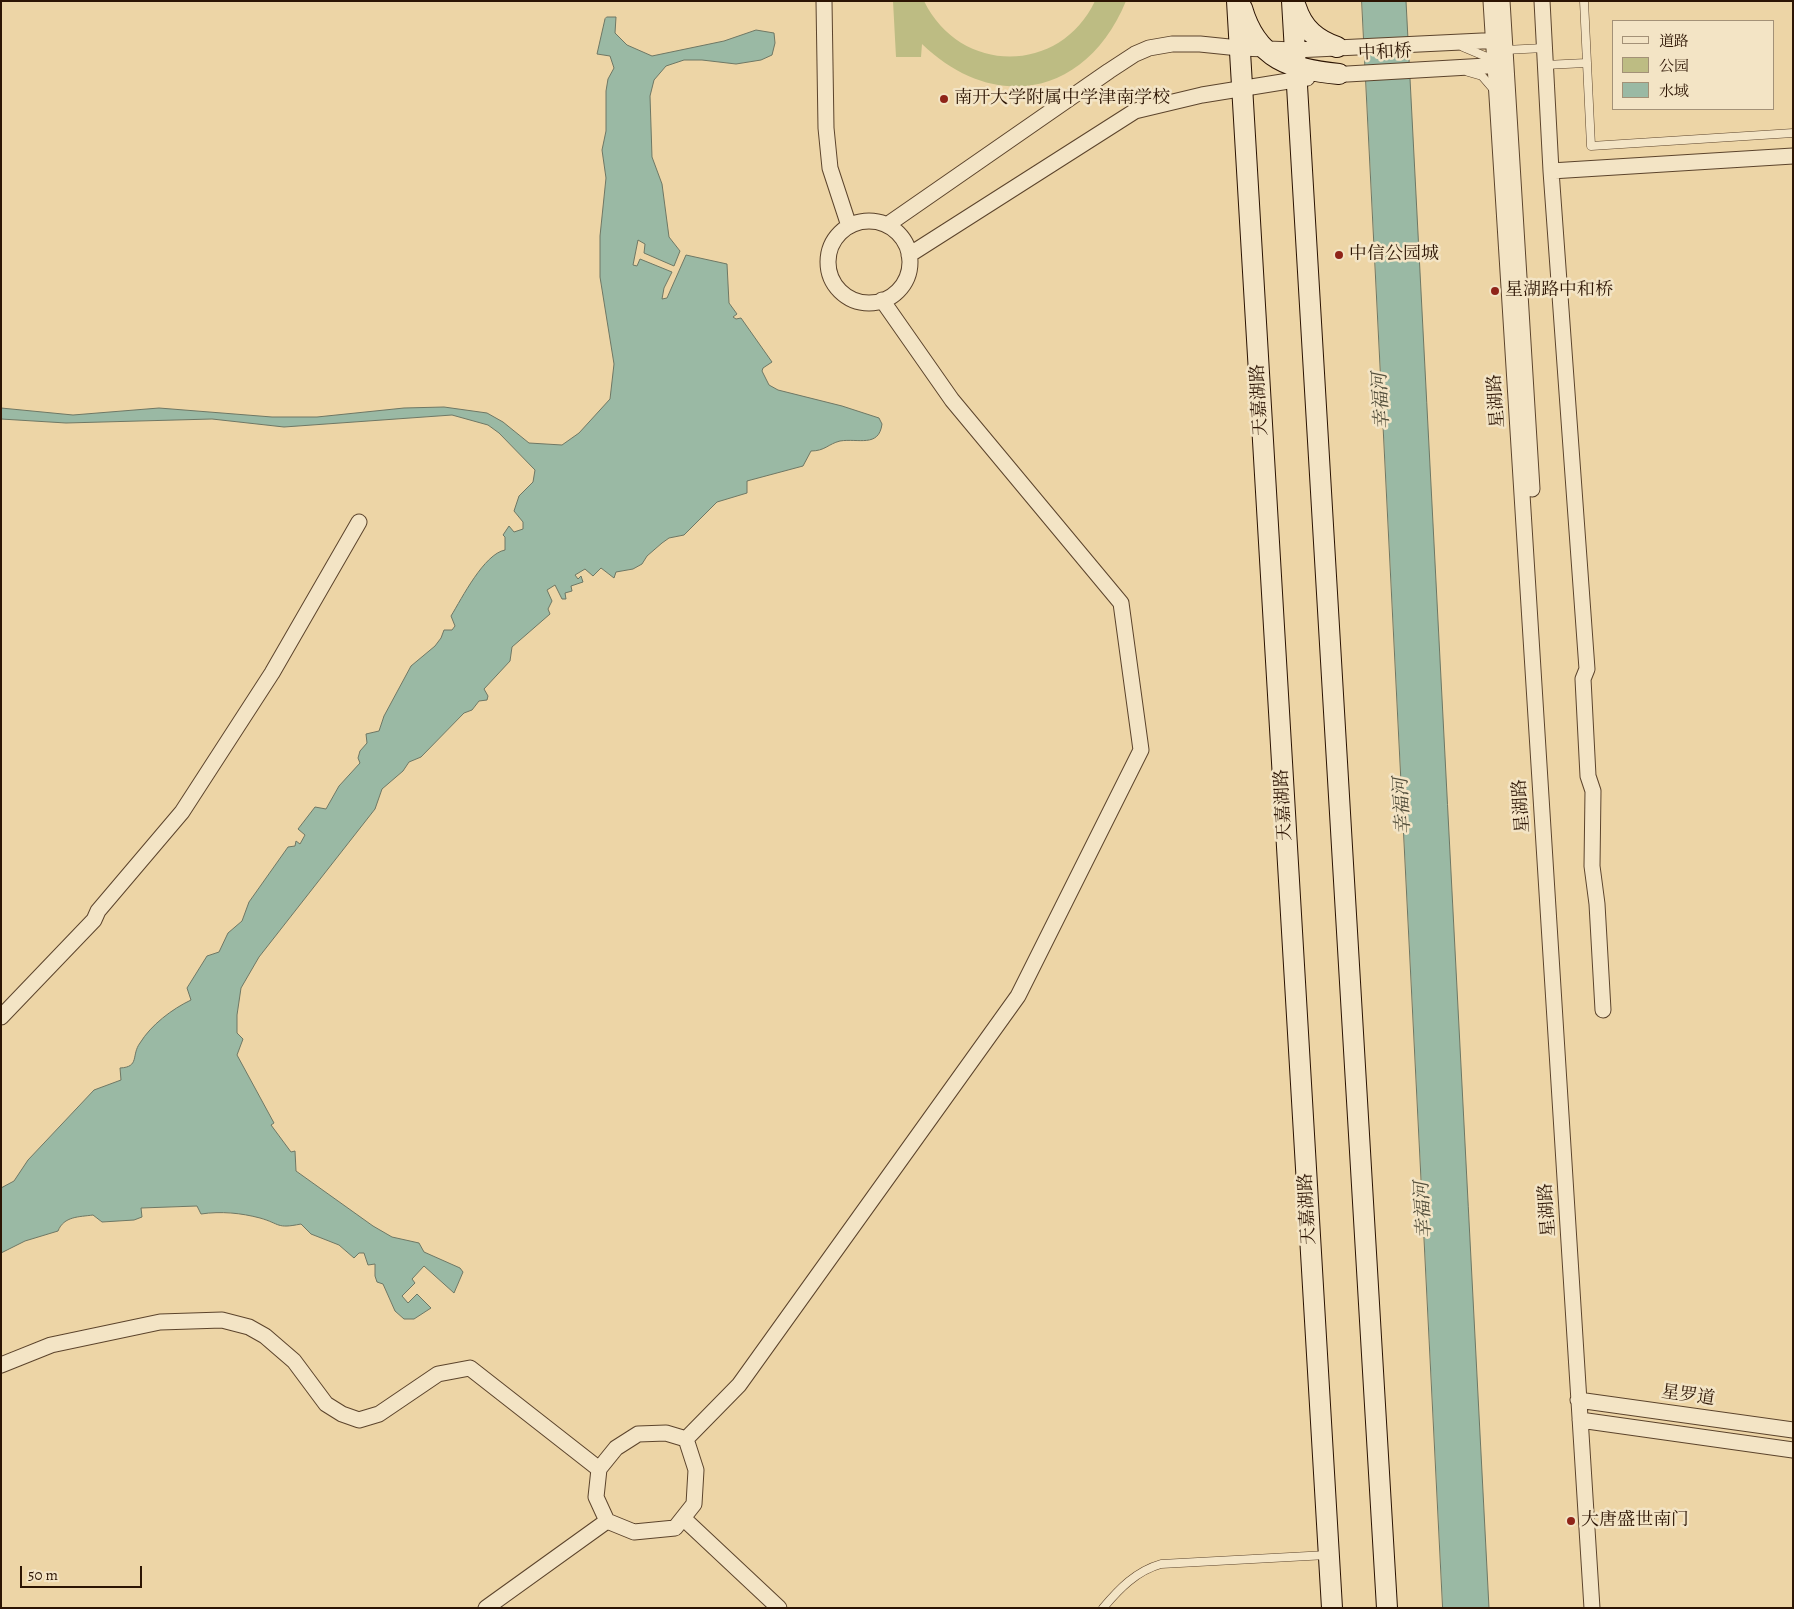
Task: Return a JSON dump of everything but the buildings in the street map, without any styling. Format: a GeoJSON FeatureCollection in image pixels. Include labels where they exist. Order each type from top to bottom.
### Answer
{"type":"FeatureCollection","features":[{"type":"Feature","properties":{"kind":"street"},"geometry":{"type":"LineString","coordinates":[[824,1],[826,128],[830,168],[849,226]]}},
{"type":"Feature","properties":{"kind":"street"},"geometry":{"type":"LineString","coordinates":[[1238,1],[1250,27],[1264,49],[1284,64],[1339,74]]}},
{"type":"Feature","properties":{"kind":"street","name":"天嘉湖路"},"geometry":{"type":"LineString","coordinates":[[1238,1],[1241,88],[1332,1608]]}},
{"type":"Feature","properties":{"kind":"street"},"geometry":{"type":"LineString","coordinates":[[1293,1],[1307,29],[1322,42],[1337,47]]}},
{"type":"Feature","properties":{"kind":"street"},"geometry":{"type":"LineString","coordinates":[[1293,1],[1387,1608]]}},
{"type":"Feature","properties":{"kind":"street","name":"星湖路"},"geometry":{"type":"LineString","coordinates":[[1491,1],[1499,55],[1502,99],[1583,1400],[1592,1608]]}},
{"type":"Feature","properties":{"kind":"street","name":"星湖路"},"geometry":{"type":"LineString","coordinates":[[1499,55],[1502,1]]}},
{"type":"Feature","properties":{"kind":"street"},"geometry":{"type":"LineString","coordinates":[[1542,1],[1551,170],[1586,669],[1583,679],[1588,776],[1593,791],[1592,866],[1597,904],[1602,1010]]}},
{"type":"Feature","properties":{"kind":"street","name":"中和桥"},"geometry":{"type":"LineString","coordinates":[[909,255],[1134,111],[1178,99],[1241,88],[1337,47],[1431,43],[1499,55]]}},
{"type":"Feature","properties":{"kind":"street"},"geometry":{"type":"LineString","coordinates":[[887,224],[1135,54],[1150,48],[1172,44],[1200,44],[1264,49]]}},
{"type":"Feature","properties":{"kind":"street","name":"中和桥"},"geometry":{"type":"LineString","coordinates":[[1339,74],[1433,69],[1499,55]]}},
{"type":"Feature","properties":{"kind":"street"},"geometry":{"type":"LineString","coordinates":[[1551,170],[1793,156]]}},
{"type":"Feature","properties":{"kind":"street"},"geometry":{"type":"LineString","coordinates":[[861,221],[887,224],[905,242],[909,255],[910,266],[901,287],[882,300],[869,303],[855,300],[843,294],[834,284],[829,272],[828,258],[831,245],[838,234],[849,226],[861,221]]}},
{"type":"Feature","properties":{"kind":"street"},"geometry":{"type":"LineString","coordinates":[[686,1438],[739,1385],[1018,996],[1141,750],[1121,604],[952,400],[882,300]]}},
{"type":"Feature","properties":{"kind":"street"},"geometry":{"type":"LineString","coordinates":[[1,1018],[94,920],[98,911],[182,812],[272,672],[359,522]]}},
{"type":"Feature","properties":{"kind":"street"},"geometry":{"type":"LineString","coordinates":[[1,1365],[52,1345],[160,1322],[222,1320],[249,1327],[265,1336],[294,1361],[326,1404],[342,1414],[359,1420],[379,1414],[438,1374],[470,1368],[599,1469]]}},
{"type":"Feature","properties":{"kind":"street","name":"星罗道"},"geometry":{"type":"LineString","coordinates":[[1583,1400],[1793,1430]]}},
{"type":"Feature","properties":{"kind":"street"},"geometry":{"type":"LineString","coordinates":[[1584,1420],[1793,1450]]}},
{"type":"Feature","properties":{"kind":"street","name":"星湖路"},"geometry":{"type":"LineString","coordinates":[[1584,1420],[1600,1608]]}},
{"type":"Feature","properties":{"kind":"street"},"geometry":{"type":"LineString","coordinates":[[666,1433],[686,1438],[696,1470],[694,1504],[675,1528],[634,1532],[607,1521],[596,1497],[599,1469],[616,1448],[638,1434],[666,1433]]}},
{"type":"Feature","properties":{"kind":"street"},"geometry":{"type":"LineString","coordinates":[[683,1518],[779,1608]]}},
{"type":"Feature","properties":{"kind":"street"},"geometry":{"type":"LineString","coordinates":[[486,1608],[607,1521]]}},
{"type":"Feature","properties":{"kind":"lane"},"geometry":{"type":"LineString","coordinates":[[1584,1],[1591,146],[1793,133]]}},
{"type":"Feature","properties":{"kind":"lane"},"geometry":{"type":"LineString","coordinates":[[1499,55],[1544,48]]}},
{"type":"Feature","properties":{"kind":"lane"},"geometry":{"type":"LineString","coordinates":[[1545,65],[1586,63]]}},
{"type":"Feature","properties":{"kind":"lane"},"geometry":{"type":"LineString","coordinates":[[1433,69],[1469,72],[1482,76],[1502,99]]}},
{"type":"Feature","properties":{"kind":"lane"},"geometry":{"type":"LineString","coordinates":[[1102,1608],[1133,1578],[1147,1568],[1161,1564],[1329,1555]]}},
{"type":"Feature","properties":{"kind":"green space"},"geometry":{"type":"Polygon","coordinates":[[[893,1],[924,1],[940,25],[961,43],[985,53],[1010,56],[1035,53],[1059,43],[1079,25],[1095,1],[1126,1],[1109,33],[1088,58],[1064,75],[1037,84],[1008,86],[979,80],[950,66],[922,44],[921,57],[896,57],[893,1]]]}},
{"type":"Feature","properties":{"kind":"water","name":"幸福河"},"geometry":{"type":"Polygon","coordinates":[[[1362,1],[1406,1],[1489,1608],[1443,1608],[1362,1]]]}},
{"type":"Feature","properties":{"kind":"water"},"geometry":{"type":"Polygon","coordinates":[[[607,17],[616,17],[615,33],[627,45],[652,56],[724,41],[756,30],[774,33],[775,43],[772,55],[761,60],[736,64],[684,60],[666,66],[654,80],[650,96],[652,157],[662,184],[669,237],[680,251],[674,266],[644,253],[645,244],[638,240],[633,265],[637,266],[640,259],[672,272],[664,288],[662,299],[667,298],[686,255],[727,264],[729,303],[737,314],[733,317],[736,319],[741,318],[772,362],[763,368],[762,371],[769,385],[778,390],[842,406],[879,418],[882,424],[880,431],[872,439],[840,441],[820,450],[811,451],[803,466],[747,481],[747,493],[717,502],[684,535],[669,538],[647,556],[642,564],[633,569],[616,572],[614,578],[601,568],[593,576],[585,569],[575,575],[578,579],[581,576],[583,582],[571,586],[572,591],[565,593],[566,599],[562,599],[555,585],[547,590],[552,601],[548,609],[550,614],[512,647],[510,661],[484,689],[488,696],[487,700],[479,701],[472,710],[464,713],[421,757],[409,762],[403,771],[382,789],[375,809],[259,957],[241,988],[237,1015],[237,1033],[243,1039],[237,1055],[274,1123],[271,1125],[291,1152],[295,1151],[296,1171],[373,1226],[392,1237],[419,1243],[424,1252],[460,1268],[463,1272],[454,1293],[424,1266],[412,1279],[415,1283],[402,1296],[408,1303],[417,1294],[431,1308],[414,1319],[404,1319],[395,1311],[383,1284],[377,1282],[375,1264],[368,1265],[364,1253],[359,1253],[354,1258],[339,1245],[311,1234],[301,1224],[283,1226],[260,1218],[231,1213],[201,1214],[197,1206],[141,1208],[142,1217],[134,1220],[102,1222],[93,1215],[72,1218],[64,1222],[58,1231],[25,1241],[1,1253],[1,1188],[14,1181],[28,1160],[94,1090],[121,1080],[120,1068],[133,1063],[137,1047],[145,1036],[169,1013],[191,1000],[187,988],[207,956],[219,952],[228,933],[242,921],[249,902],[288,847],[295,846],[296,841],[300,844],[305,835],[298,829],[315,807],[326,809],[339,786],[360,763],[358,758],[360,751],[367,743],[366,734],[379,731],[384,716],[411,666],[435,646],[444,630],[452,630],[455,626],[451,616],[467,588],[489,559],[505,550],[505,537],[503,535],[509,526],[514,532],[523,529],[523,522],[514,511],[519,496],[533,482],[535,470],[499,433],[488,425],[452,415],[284,427],[212,419],[66,423],[1,419],[1,408],[73,415],[159,408],[272,417],[317,417],[404,408],[444,407],[487,413],[503,422],[529,443],[562,445],[579,433],[610,399],[614,364],[600,277],[600,236],[606,178],[602,150],[606,131],[606,91],[608,79],[614,68],[610,56],[597,54],[607,17]]]}},
{"type":"Feature","properties":{"kind":"place","name":"南开大学附属中学津南学校"},"geometry":{"type":"Point","coordinates":[944,99]}},
{"type":"Feature","properties":{"kind":"place","name":"中信公园城"},"geometry":{"type":"Point","coordinates":[1339,255]}},
{"type":"Feature","properties":{"kind":"place","name":"星湖路中和桥"},"geometry":{"type":"Point","coordinates":[1495,291]}},
{"type":"Feature","properties":{"kind":"place","name":"大唐盛世南门"},"geometry":{"type":"Point","coordinates":[1571,1521]}}]}
